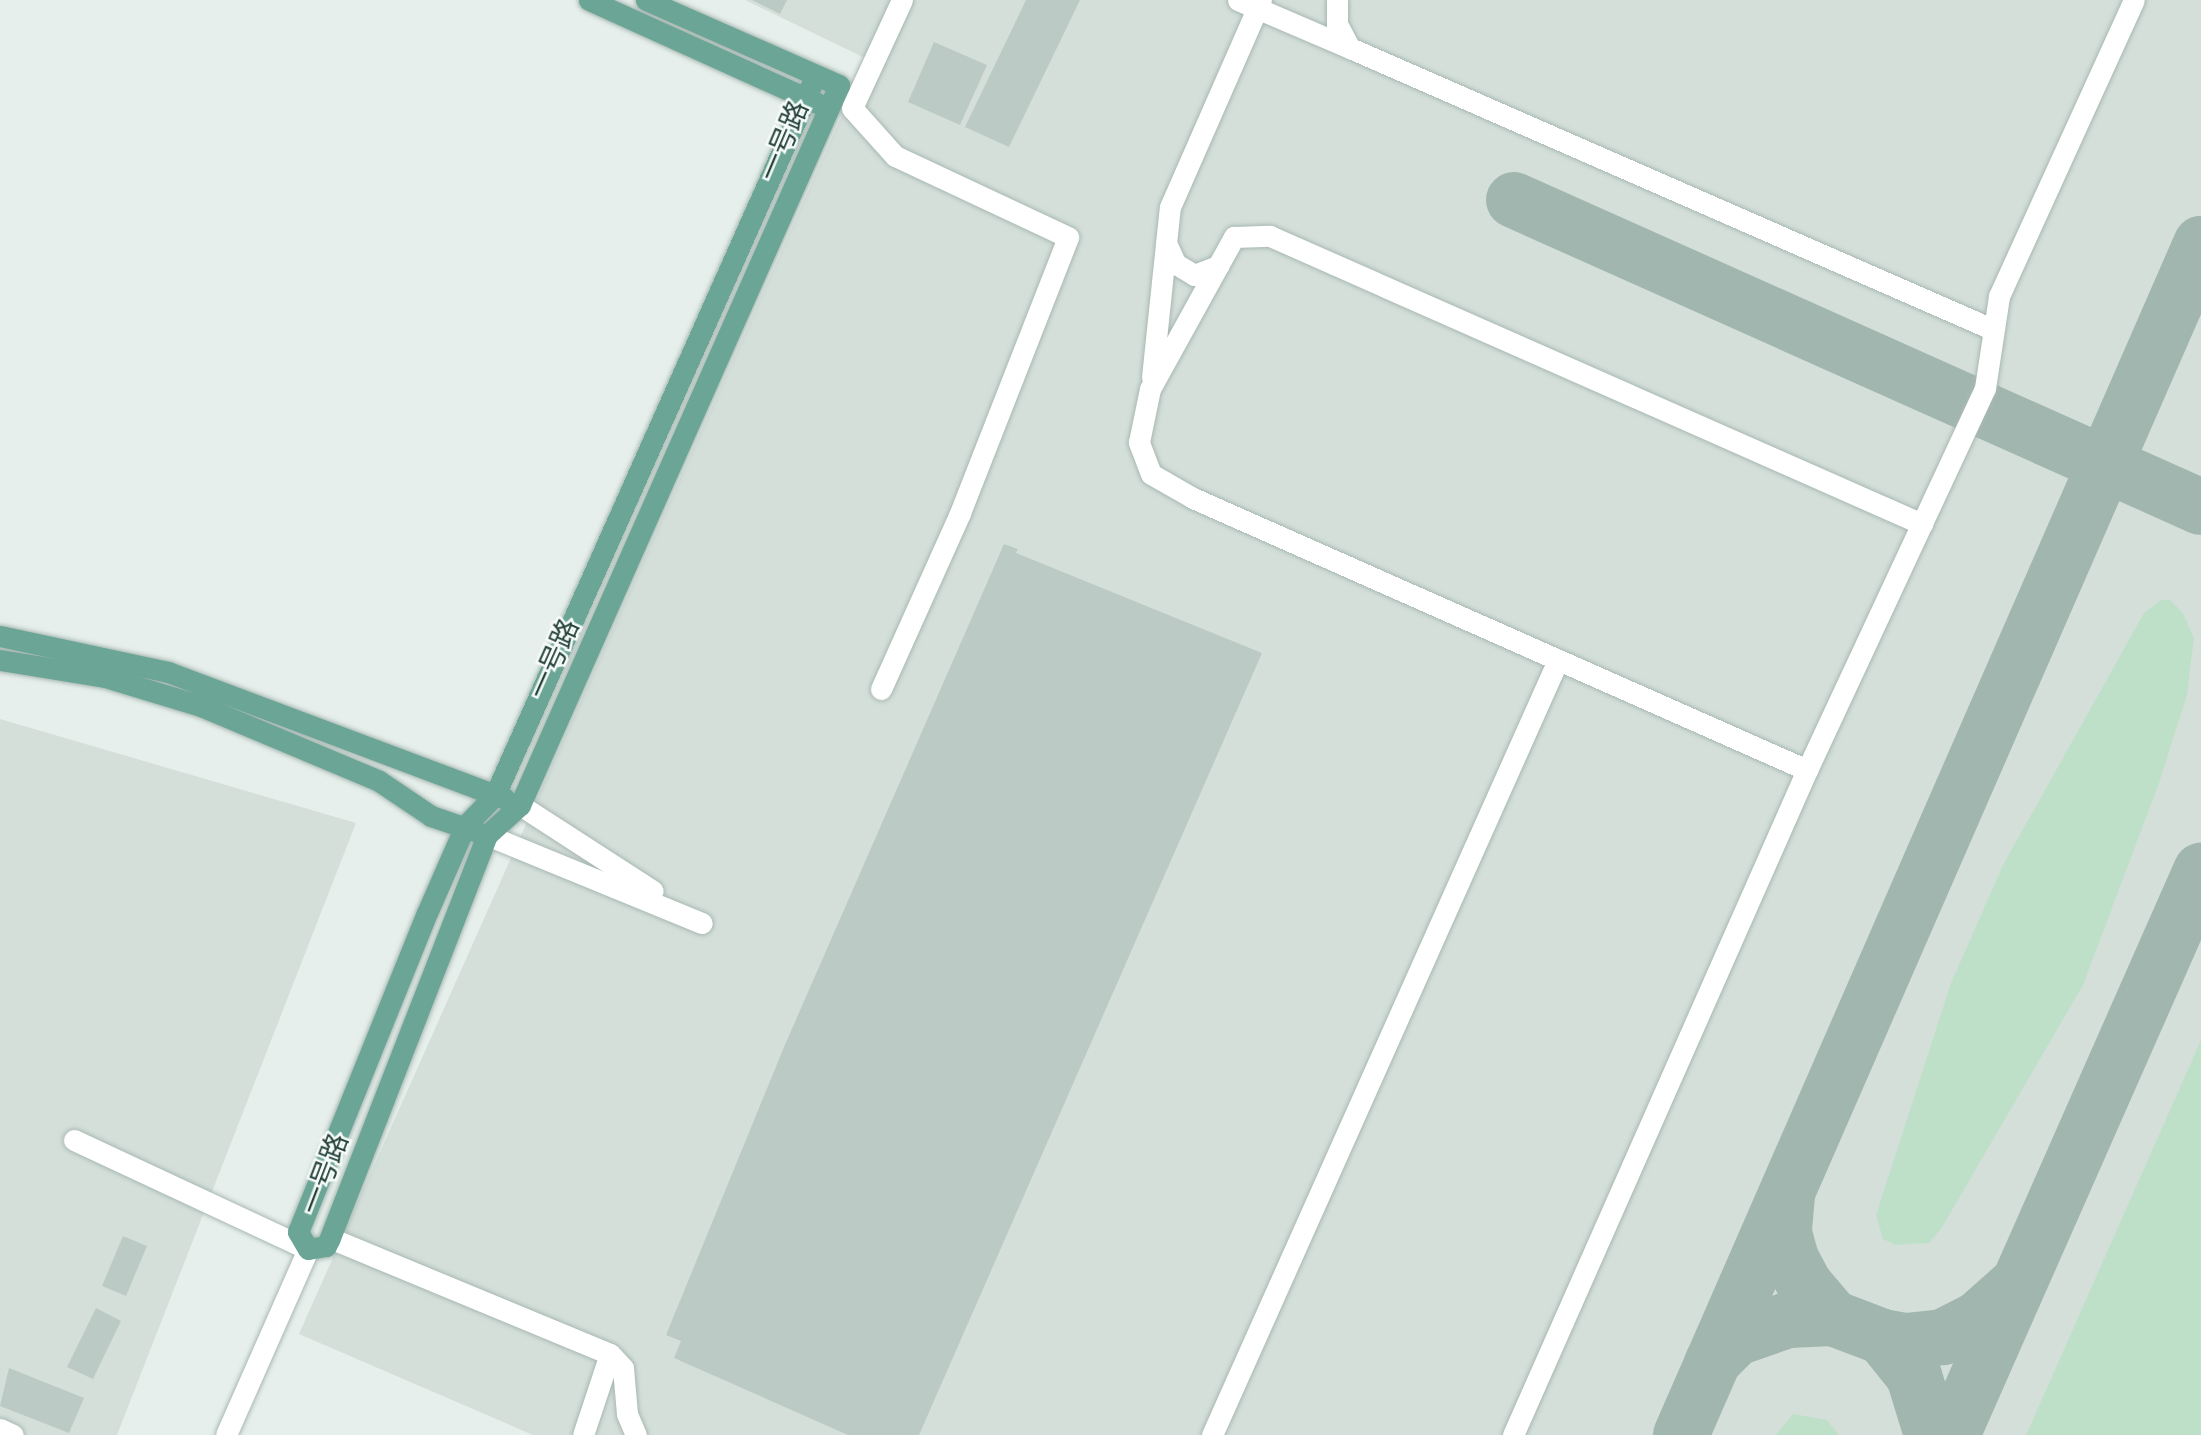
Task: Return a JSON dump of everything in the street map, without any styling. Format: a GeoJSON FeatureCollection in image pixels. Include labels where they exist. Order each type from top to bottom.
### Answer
{"type":"FeatureCollection","features":[{"type":"Feature","properties":{"kind":"main road"},"geometry":{"type":"LineString","coordinates":[[589,0],[829,108]]}},
{"type":"Feature","properties":{"kind":"main road"},"geometry":{"type":"LineString","coordinates":[[646,0],[816,75]]}},
{"type":"Feature","properties":{"kind":"main road","name":"一号路"},"geometry":{"type":"LineString","coordinates":[[816,75],[839,85],[520,805],[487,835],[330,1238],[326,1246],[308,1249],[298,1232],[465,826],[495,795],[816,75]]}},
{"type":"Feature","properties":{"kind":"main road"},"geometry":{"type":"LineString","coordinates":[[0,636],[168,672],[520,805]]}},
{"type":"Feature","properties":{"kind":"main road"},"geometry":{"type":"LineString","coordinates":[[0,660],[105,677],[201,706],[379,781],[431,816],[487,835]]}},
{"type":"Feature","properties":{"kind":"street"},"geometry":{"type":"LineString","coordinates":[[881,689],[960,513],[1069,237],[895,156],[852,108],[902,0]]}},
{"type":"Feature","properties":{"kind":"street"},"geometry":{"type":"LineString","coordinates":[[1337,0],[1337,24],[1350,48]]}},
{"type":"Feature","properties":{"kind":"street"},"geometry":{"type":"LineString","coordinates":[[1807,771],[1193,498],[1151,474],[1139,442],[1150,389],[1170,207],[1253,2],[1350,48],[1992,329]]}},
{"type":"Feature","properties":{"kind":"street"},"geometry":{"type":"LineString","coordinates":[[1513,1435],[1807,771],[1985,388],[1999,296],[2129,2]]}},
{"type":"Feature","properties":{"kind":"street"},"geometry":{"type":"LineString","coordinates":[[1150,389],[1234,237],[1270,236],[1922,524]]}},
{"type":"Feature","properties":{"kind":"street"},"geometry":{"type":"LineString","coordinates":[[1166,243],[1176,264],[1194,275],[1218,266]]}},
{"type":"Feature","properties":{"kind":"street"},"geometry":{"type":"LineString","coordinates":[[1212,1435],[1558,660]]}},
{"type":"Feature","properties":{"kind":"street"},"geometry":{"type":"LineString","coordinates":[[487,835],[702,922],[520,805]]}},
{"type":"Feature","properties":{"kind":"street"},"geometry":{"type":"LineString","coordinates":[[75,1140],[308,1249],[226,1435]]}},
{"type":"Feature","properties":{"kind":"street"},"geometry":{"type":"LineString","coordinates":[[330,1238],[610,1354],[623,1368],[627,1414],[636,1435]]}},
{"type":"Feature","properties":{"kind":"street"},"geometry":{"type":"LineString","coordinates":[[583,1435],[610,1354]]}},
{"type":"Feature","properties":{"kind":"street"},"geometry":{"type":"LineString","coordinates":[[0,1429],[13,1435]]}},
{"type":"Feature","properties":{"kind":"shaded area"},"geometry":{"type":"Polygon","coordinates":[[[745,0],[2201,0],[2201,1435],[533,1435],[299,1334],[867,59],[745,0]]]}},
{"type":"Feature","properties":{"kind":"shaded area"},"geometry":{"type":"Polygon","coordinates":[[[0,719],[356,823],[117,1435],[0,1435],[0,719]]]}},
{"type":"Feature","properties":{"kind":"green space"},"geometry":{"type":"Polygon","coordinates":[[[2161,600],[2170,600],[2183,613],[2194,638],[2187,695],[2158,786],[2083,985],[1941,1229],[1929,1243],[1895,1245],[1883,1239],[1876,1215],[1951,983],[2003,865],[2144,613],[2161,600]]]}},
{"type":"Feature","properties":{"kind":"green space"},"geometry":{"type":"Polygon","coordinates":[[[2201,1040],[2201,1435],[2026,1435],[2201,1040]]]}},
{"type":"Feature","properties":{"kind":"green space"},"geometry":{"type":"Polygon","coordinates":[[[1793,1414],[1827,1420],[1839,1435],[1776,1435],[1793,1414]]]}},
{"type":"Feature","properties":{"kind":"building"},"geometry":{"type":"Polygon","coordinates":[[[752,0],[787,0],[780,14],[752,0]]]}},
{"type":"Feature","properties":{"kind":"building"},"geometry":{"type":"Polygon","coordinates":[[[1026,0],[1080,0],[1009,147],[965,127],[1026,0]]]}},
{"type":"Feature","properties":{"kind":"building"},"geometry":{"type":"Polygon","coordinates":[[[934,42],[987,65],[960,125],[908,102],[934,42]]]}},
{"type":"Feature","properties":{"kind":"building"},"geometry":{"type":"Polygon","coordinates":[[[1004,544],[1018,549],[1016,553],[1262,653],[919,1435],[848,1435],[674,1358],[681,1341],[666,1335],[784,1047],[1004,544]]]}},
{"type":"Feature","properties":{"kind":"building"},"geometry":{"type":"Polygon","coordinates":[[[123,1236],[147,1246],[126,1296],[102,1286],[123,1236]]]}},
{"type":"Feature","properties":{"kind":"building"},"geometry":{"type":"Polygon","coordinates":[[[96,1308],[121,1321],[93,1379],[67,1367],[96,1308]]]}},
{"type":"Feature","properties":{"kind":"building"},"geometry":{"type":"Polygon","coordinates":[[[9,1368],[84,1398],[69,1433],[0,1406],[9,1368]]]}},
{"type":"Feature","properties":{"kind":"taxiway"},"geometry":{"type":"LineString","coordinates":[[1514,200],[2201,507]]}},
{"type":"Feature","properties":{"kind":"taxiway"},"geometry":{"type":"LineString","coordinates":[[1681,1435],[2201,244]]}},
{"type":"Feature","properties":{"kind":"taxiway"},"geometry":{"type":"LineString","coordinates":[[1952,1435],[2201,871]]}},
{"type":"Feature","properties":{"kind":"taxiway"},"geometry":{"type":"LineString","coordinates":[[1787,1195],[1784,1233],[1791,1259],[1805,1285],[1833,1318]]}},
{"type":"Feature","properties":{"kind":"taxiway"},"geometry":{"type":"LineString","coordinates":[[1713,1361],[1736,1338],[1788,1320],[1833,1318],[1883,1337],[1906,1341],[1943,1337],[1977,1320],[2014,1287]]}},
{"type":"Feature","properties":{"kind":"taxiway"},"geometry":{"type":"LineString","coordinates":[[1883,1337],[1914,1376],[1932,1435]]}}]}
